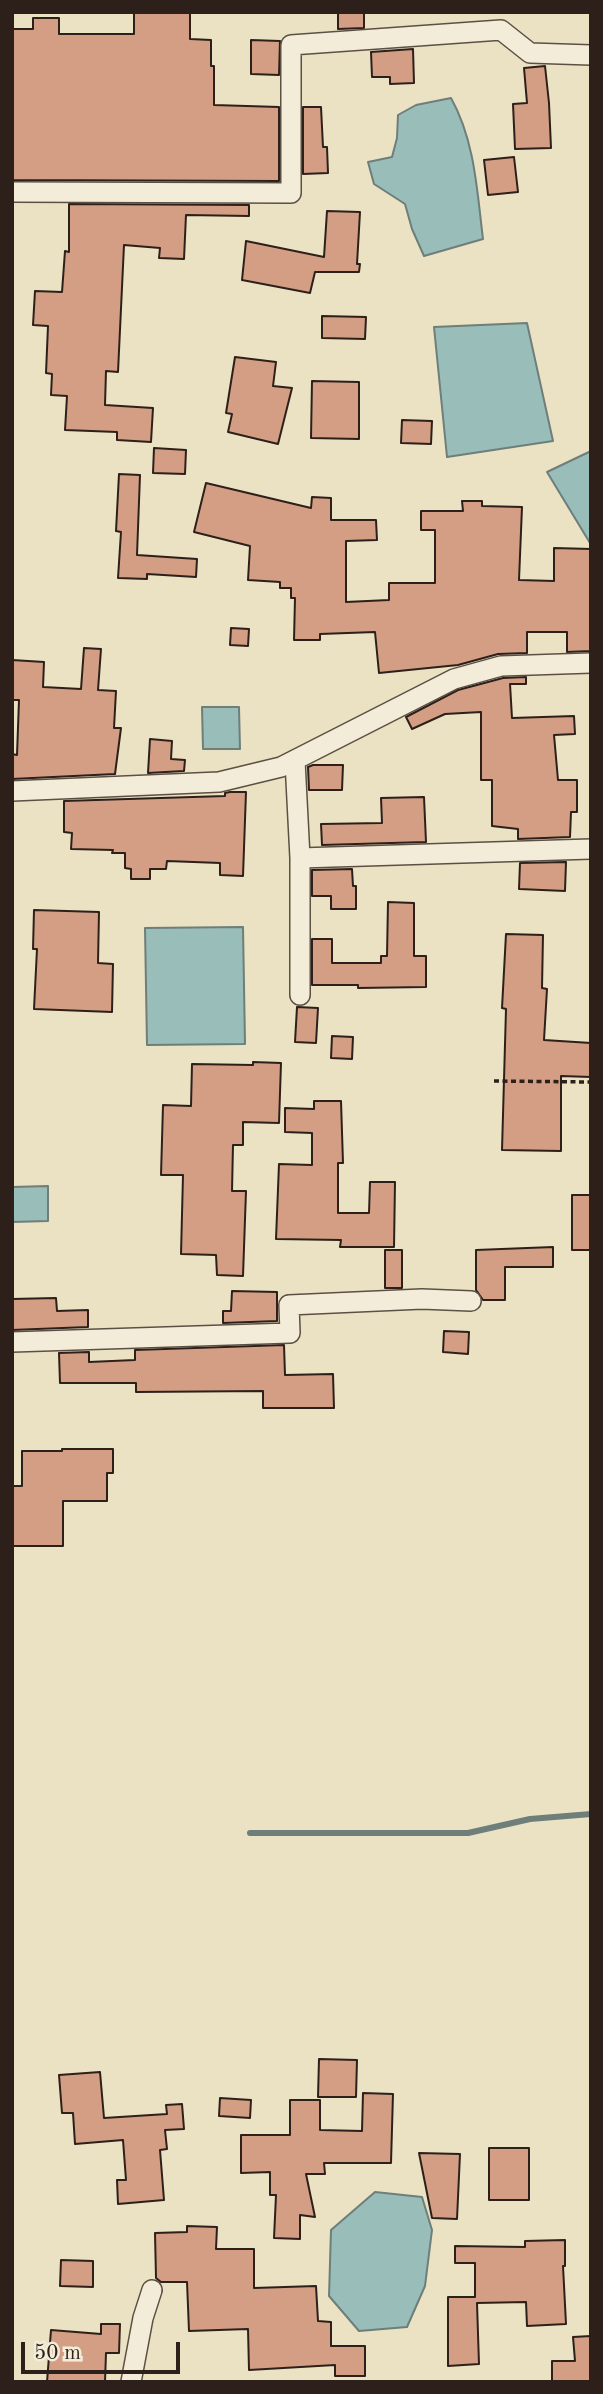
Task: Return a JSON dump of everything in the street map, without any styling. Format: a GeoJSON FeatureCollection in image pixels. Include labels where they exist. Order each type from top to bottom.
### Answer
{"type":"FeatureCollection","features":[{"type":"Feature","properties":{"kind":"street"},"geometry":{"type":"LineString","coordinates":[[12,192],[291,192],[291,45],[501,30],[530,52],[591,55]]}},
{"type":"Feature","properties":{"kind":"street"},"geometry":{"type":"LineString","coordinates":[[12,791],[219,782],[295,761],[454,679],[501,666],[591,663]]}},
{"type":"Feature","properties":{"kind":"street"},"geometry":{"type":"LineString","coordinates":[[295,761],[300,858],[300,995]]}},
{"type":"Feature","properties":{"kind":"street"},"geometry":{"type":"LineString","coordinates":[[300,858],[591,849]]}},
{"type":"Feature","properties":{"kind":"street"},"geometry":{"type":"LineString","coordinates":[[12,1342],[290,1334],[289,1305],[422,1299],[471,1301]]}},
{"type":"Feature","properties":{"kind":"street"},"geometry":{"type":"LineString","coordinates":[[131,2382],[143,2318],[152,2290]]}},
{"type":"Feature","properties":{"kind":"path"},"geometry":{"type":"LineString","coordinates":[[494,1081],[591,1082]]}},
{"type":"Feature","properties":{"kind":"water"},"geometry":{"type":"Polygon","coordinates":[[[451,98],[470,149],[483,239],[424,256],[405,204],[374,184],[368,162],[392,157],[397,138],[398,115],[416,105],[451,98]]]}},
{"type":"Feature","properties":{"kind":"water"},"geometry":{"type":"Polygon","coordinates":[[[527,323],[553,441],[447,457],[434,327],[527,323]]]}},
{"type":"Feature","properties":{"kind":"water"},"geometry":{"type":"Polygon","coordinates":[[[591,451],[591,543],[590,543],[547,472],[591,451]]]}},
{"type":"Feature","properties":{"kind":"water"},"geometry":{"type":"Polygon","coordinates":[[[202,707],[239,707],[240,749],[203,749],[202,707]]]}},
{"type":"Feature","properties":{"kind":"water"},"geometry":{"type":"Polygon","coordinates":[[[243,927],[245,1044],[147,1045],[145,928],[243,927]]]}},
{"type":"Feature","properties":{"kind":"water"},"geometry":{"type":"Polygon","coordinates":[[[48,1186],[48,1221],[12,1222],[12,1187],[48,1186]]]}},
{"type":"Feature","properties":{"kind":"water"},"geometry":{"type":"Polygon","coordinates":[[[375,2192],[422,2197],[432,2230],[425,2286],[407,2327],[359,2331],[329,2296],[331,2230],[375,2192]]]}},
{"type":"Feature","properties":{"kind":"building"},"geometry":{"type":"Polygon","coordinates":[[[134,12],[190,12],[190,39],[211,40],[214,105],[279,107],[279,181],[12,180],[12,29],[33,29],[33,18],[59,18],[59,34],[134,34],[134,12]]]}},
{"type":"Feature","properties":{"kind":"building"},"geometry":{"type":"Polygon","coordinates":[[[338,12],[364,12],[364,28],[338,29],[338,12]]]}},
{"type":"Feature","properties":{"kind":"building"},"geometry":{"type":"Polygon","coordinates":[[[251,40],[280,41],[279,75],[251,74],[251,40]]]}},
{"type":"Feature","properties":{"kind":"building"},"geometry":{"type":"Polygon","coordinates":[[[413,49],[414,83],[390,84],[390,77],[372,77],[371,52],[413,49]]]}},
{"type":"Feature","properties":{"kind":"building"},"geometry":{"type":"Polygon","coordinates":[[[545,66],[551,148],[515,149],[513,104],[527,103],[524,68],[545,66]]]}},
{"type":"Feature","properties":{"kind":"building"},"geometry":{"type":"Polygon","coordinates":[[[303,107],[321,107],[323,147],[327,147],[328,173],[303,174],[303,107]]]}},
{"type":"Feature","properties":{"kind":"building"},"geometry":{"type":"Polygon","coordinates":[[[514,157],[518,192],[488,195],[484,160],[514,157]]]}},
{"type":"Feature","properties":{"kind":"building"},"geometry":{"type":"Polygon","coordinates":[[[69,204],[249,205],[249,216],[186,215],[184,259],[159,258],[160,248],[124,245],[118,372],[106,371],[105,405],[153,408],[151,442],[117,440],[117,432],[65,430],[67,396],[51,395],[52,374],[46,373],[48,326],[33,325],[35,291],[62,292],[65,251],[69,252],[69,204]]]}},
{"type":"Feature","properties":{"kind":"building"},"geometry":{"type":"Polygon","coordinates":[[[327,211],[360,212],[357,264],[360,264],[359,272],[315,272],[310,293],[242,280],[246,241],[324,257],[327,211]]]}},
{"type":"Feature","properties":{"kind":"building"},"geometry":{"type":"Polygon","coordinates":[[[322,316],[366,317],[365,339],[322,338],[322,316]]]}},
{"type":"Feature","properties":{"kind":"building"},"geometry":{"type":"Polygon","coordinates":[[[235,357],[276,362],[273,386],[292,388],[278,444],[228,432],[232,414],[226,413],[235,357]]]}},
{"type":"Feature","properties":{"kind":"building"},"geometry":{"type":"Polygon","coordinates":[[[312,381],[359,382],[359,439],[311,438],[312,381]]]}},
{"type":"Feature","properties":{"kind":"building"},"geometry":{"type":"Polygon","coordinates":[[[402,420],[432,421],[431,444],[401,443],[402,420]]]}},
{"type":"Feature","properties":{"kind":"building"},"geometry":{"type":"Polygon","coordinates":[[[154,448],[186,450],[185,474],[153,473],[154,448]]]}},
{"type":"Feature","properties":{"kind":"building"},"geometry":{"type":"Polygon","coordinates":[[[119,474],[140,475],[137,555],[197,559],[196,577],[147,574],[147,579],[118,578],[121,532],[116,531],[119,474]]]}},
{"type":"Feature","properties":{"kind":"building"},"geometry":{"type":"Polygon","coordinates":[[[206,483],[311,508],[312,497],[331,498],[331,520],[376,520],[377,540],[346,541],[346,602],[389,600],[389,583],[435,583],[435,530],[421,530],[421,511],[463,511],[462,501],[482,501],[482,506],[522,507],[519,580],[554,581],[554,548],[591,549],[591,651],[567,652],[567,632],[527,632],[527,653],[498,654],[458,665],[379,673],[375,632],[320,634],[320,640],[294,640],[295,598],[291,598],[291,588],[280,588],[280,582],[248,580],[250,546],[194,532],[206,483]]]}},
{"type":"Feature","properties":{"kind":"building"},"geometry":{"type":"Polygon","coordinates":[[[231,628],[249,629],[248,646],[230,645],[231,628]]]}},
{"type":"Feature","properties":{"kind":"building"},"geometry":{"type":"Polygon","coordinates":[[[84,648],[101,649],[98,690],[116,691],[114,728],[121,728],[115,774],[12,779],[12,754],[17,755],[19,700],[12,700],[12,660],[44,662],[43,687],[81,689],[84,648]]]}},
{"type":"Feature","properties":{"kind":"building"},"geometry":{"type":"Polygon","coordinates":[[[526,677],[526,684],[510,684],[512,718],[574,716],[575,734],[554,735],[558,780],[577,780],[577,812],[571,812],[570,837],[518,839],[518,829],[492,826],[492,780],[481,780],[481,712],[445,714],[412,729],[406,717],[458,690],[503,678],[526,677]]]}},
{"type":"Feature","properties":{"kind":"building"},"geometry":{"type":"Polygon","coordinates":[[[150,739],[172,741],[171,759],[185,760],[184,771],[148,773],[150,739]]]}},
{"type":"Feature","properties":{"kind":"building"},"geometry":{"type":"Polygon","coordinates":[[[343,765],[342,790],[309,790],[308,767],[343,765]]]}},
{"type":"Feature","properties":{"kind":"building"},"geometry":{"type":"Polygon","coordinates":[[[246,792],[243,876],[220,875],[220,863],[167,861],[166,869],[150,869],[150,879],[131,879],[131,869],[125,868],[125,853],[112,853],[113,850],[71,849],[72,833],[64,832],[64,801],[225,796],[225,793],[246,792]]]}},
{"type":"Feature","properties":{"kind":"building"},"geometry":{"type":"Polygon","coordinates":[[[424,797],[426,842],[322,845],[321,824],[382,823],[381,798],[424,797]]]}},
{"type":"Feature","properties":{"kind":"building"},"geometry":{"type":"Polygon","coordinates":[[[566,862],[565,891],[519,889],[520,863],[566,862]]]}},
{"type":"Feature","properties":{"kind":"building"},"geometry":{"type":"Polygon","coordinates":[[[352,869],[353,886],[356,886],[356,909],[331,909],[331,896],[312,896],[312,870],[352,869]]]}},
{"type":"Feature","properties":{"kind":"building"},"geometry":{"type":"Polygon","coordinates":[[[388,902],[414,903],[414,956],[426,956],[426,987],[358,988],[358,985],[312,985],[312,939],[332,939],[332,963],[381,963],[381,956],[387,956],[388,902]]]}},
{"type":"Feature","properties":{"kind":"building"},"geometry":{"type":"Polygon","coordinates":[[[34,910],[99,912],[98,963],[113,964],[112,1012],[34,1009],[37,949],[33,949],[34,910]]]}},
{"type":"Feature","properties":{"kind":"building"},"geometry":{"type":"Polygon","coordinates":[[[506,934],[543,935],[542,988],[547,989],[544,1040],[591,1043],[591,1077],[561,1076],[561,1151],[502,1150],[506,1009],[502,1008],[506,934]]]}},
{"type":"Feature","properties":{"kind":"building"},"geometry":{"type":"Polygon","coordinates":[[[297,1007],[318,1008],[316,1043],[295,1042],[297,1007]]]}},
{"type":"Feature","properties":{"kind":"building"},"geometry":{"type":"Polygon","coordinates":[[[332,1036],[353,1037],[352,1059],[331,1058],[332,1036]]]}},
{"type":"Feature","properties":{"kind":"building"},"geometry":{"type":"Polygon","coordinates":[[[253,1062],[281,1063],[279,1123],[243,1122],[243,1145],[233,1145],[232,1191],[246,1191],[243,1276],[217,1275],[216,1255],[181,1254],[183,1175],[161,1175],[163,1105],[191,1106],[192,1064],[253,1065],[253,1062]]]}},
{"type":"Feature","properties":{"kind":"building"},"geometry":{"type":"Polygon","coordinates":[[[314,1101],[341,1101],[343,1163],[338,1163],[338,1213],[369,1213],[370,1182],[395,1182],[394,1247],[340,1247],[341,1240],[276,1239],[279,1164],[312,1165],[312,1133],[285,1132],[285,1108],[314,1109],[314,1101]]]}},
{"type":"Feature","properties":{"kind":"building"},"geometry":{"type":"Polygon","coordinates":[[[572,1195],[591,1195],[591,1250],[572,1250],[572,1195]]]}},
{"type":"Feature","properties":{"kind":"building"},"geometry":{"type":"Polygon","coordinates":[[[553,1247],[553,1267],[505,1267],[505,1300],[483,1300],[476,1290],[476,1250],[553,1247]]]}},
{"type":"Feature","properties":{"kind":"building"},"geometry":{"type":"Polygon","coordinates":[[[385,1250],[402,1250],[402,1288],[385,1288],[385,1250]]]}},
{"type":"Feature","properties":{"kind":"building"},"geometry":{"type":"Polygon","coordinates":[[[232,1291],[277,1292],[277,1321],[223,1323],[223,1311],[231,1311],[232,1291]]]}},
{"type":"Feature","properties":{"kind":"building"},"geometry":{"type":"Polygon","coordinates":[[[56,1298],[57,1311],[88,1310],[88,1327],[12,1330],[12,1299],[56,1298]]]}},
{"type":"Feature","properties":{"kind":"building"},"geometry":{"type":"Polygon","coordinates":[[[444,1331],[469,1332],[468,1354],[443,1352],[444,1331]]]}},
{"type":"Feature","properties":{"kind":"building"},"geometry":{"type":"Polygon","coordinates":[[[284,1345],[285,1375],[333,1374],[334,1408],[263,1408],[263,1391],[136,1392],[136,1383],[60,1383],[59,1353],[89,1352],[89,1362],[135,1360],[135,1350],[284,1345]]]}},
{"type":"Feature","properties":{"kind":"building"},"geometry":{"type":"Polygon","coordinates":[[[113,1449],[113,1473],[107,1473],[107,1501],[63,1501],[63,1546],[12,1546],[12,1486],[22,1486],[22,1451],[113,1449]]]}},
{"type":"Feature","properties":{"kind":"building"},"geometry":{"type":"Polygon","coordinates":[[[319,2059],[357,2060],[356,2097],[318,2097],[319,2059]]]}},
{"type":"Feature","properties":{"kind":"building"},"geometry":{"type":"Polygon","coordinates":[[[100,2072],[104,2118],[167,2114],[166,2105],[182,2104],[184,2129],[165,2130],[167,2149],[160,2150],[164,2200],[118,2204],[117,2180],[126,2180],[123,2140],[75,2144],[73,2113],[62,2113],[59,2075],[100,2072]]]}},
{"type":"Feature","properties":{"kind":"building"},"geometry":{"type":"Polygon","coordinates":[[[363,2093],[393,2094],[391,2163],[324,2163],[325,2174],[306,2174],[315,2217],[300,2215],[300,2239],[274,2238],[276,2195],[270,2195],[270,2172],[241,2173],[241,2135],[290,2135],[290,2100],[320,2100],[320,2130],[362,2131],[363,2093]]]}},
{"type":"Feature","properties":{"kind":"building"},"geometry":{"type":"Polygon","coordinates":[[[220,2098],[251,2100],[250,2118],[219,2116],[220,2098]]]}},
{"type":"Feature","properties":{"kind":"building"},"geometry":{"type":"Polygon","coordinates":[[[489,2148],[529,2148],[529,2200],[489,2200],[489,2148]]]}},
{"type":"Feature","properties":{"kind":"building"},"geometry":{"type":"Polygon","coordinates":[[[419,2153],[460,2154],[457,2219],[432,2218],[419,2153]]]}},
{"type":"Feature","properties":{"kind":"building"},"geometry":{"type":"Polygon","coordinates":[[[187,2226],[217,2227],[216,2249],[254,2249],[254,2288],[316,2286],[318,2321],[331,2322],[331,2346],[365,2346],[365,2376],[335,2376],[335,2365],[249,2370],[248,2329],[189,2331],[187,2282],[161,2282],[156,2278],[155,2233],[187,2232],[187,2226]]]}},
{"type":"Feature","properties":{"kind":"building"},"geometry":{"type":"Polygon","coordinates":[[[565,2240],[563,2266],[566,2324],[527,2326],[526,2302],[477,2303],[479,2364],[448,2366],[448,2297],[475,2297],[475,2263],[455,2263],[455,2246],[525,2247],[525,2241],[565,2240]]]}},
{"type":"Feature","properties":{"kind":"building"},"geometry":{"type":"Polygon","coordinates":[[[61,2260],[93,2261],[93,2287],[60,2286],[61,2260]]]}},
{"type":"Feature","properties":{"kind":"building"},"geometry":{"type":"Polygon","coordinates":[[[101,2324],[120,2324],[119,2353],[106,2353],[105,2382],[47,2382],[51,2330],[101,2334],[101,2324]]]}},
{"type":"Feature","properties":{"kind":"building"},"geometry":{"type":"Polygon","coordinates":[[[591,2336],[591,2382],[552,2382],[552,2361],[575,2361],[573,2337],[591,2336]]]}},
{"type":"Feature","properties":{"kind":"waterway"},"geometry":{"type":"LineString","coordinates":[[250,1833],[468,1833],[530,1819],[591,1814]]}}]}
